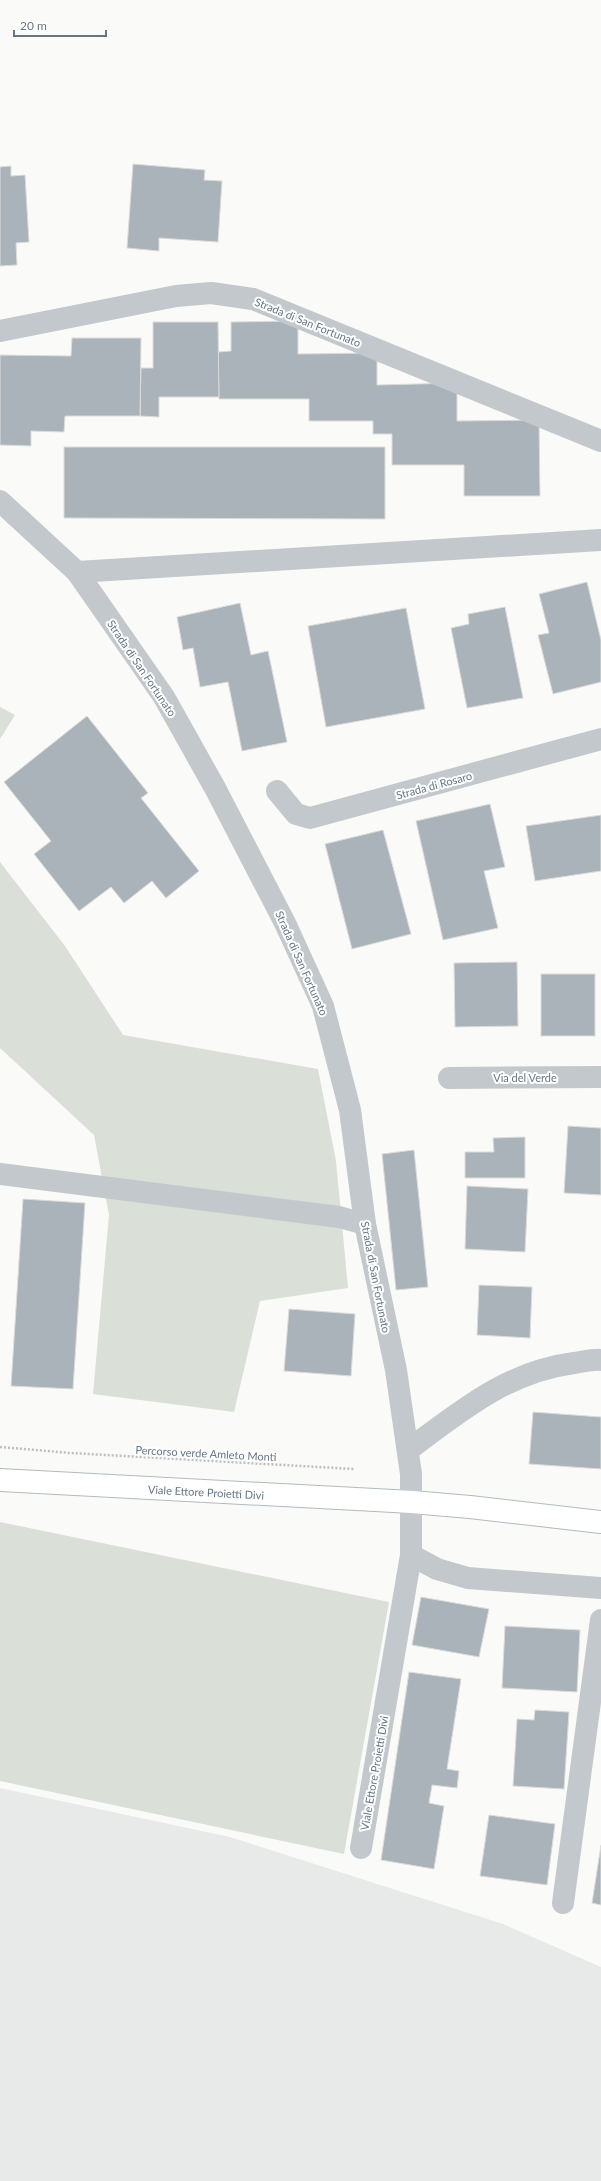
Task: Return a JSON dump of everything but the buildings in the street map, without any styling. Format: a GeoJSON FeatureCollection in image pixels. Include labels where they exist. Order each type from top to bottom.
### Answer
{"type":"FeatureCollection","features":[{"type":"Feature","properties":{"kind":"main road","name":"Viale Ettore Proietti Divi"},"geometry":{"type":"LineString","coordinates":[[0,1480],[412,1502],[601,1522]]}},
{"type":"Feature","properties":{"kind":"street","name":"Strada di San Fortunato"},"geometry":{"type":"LineString","coordinates":[[0,331],[176,296],[211,293],[253,299],[601,440]]}},
{"type":"Feature","properties":{"kind":"street","name":"Strada di San Fortunato"},"geometry":{"type":"LineString","coordinates":[[0,500],[77,572],[164,697],[215,788],[285,923],[323,1006],[350,1110],[365,1224],[396,1370],[408,1450],[412,1502]]}},
{"type":"Feature","properties":{"kind":"street"},"geometry":{"type":"LineString","coordinates":[[77,572],[598,535]]}},
{"type":"Feature","properties":{"kind":"street","name":"Strada di Rosaro"},"geometry":{"type":"LineString","coordinates":[[277,791],[296,814],[310,818],[601,739]]}},
{"type":"Feature","properties":{"kind":"street","name":"Via del Verde"},"geometry":{"type":"LineString","coordinates":[[449,1078],[601,1077]]}},
{"type":"Feature","properties":{"kind":"street"},"geometry":{"type":"LineString","coordinates":[[0,1174],[339,1216],[365,1224]]}},
{"type":"Feature","properties":{"kind":"street"},"geometry":{"type":"LineString","coordinates":[[408,1450],[473,1402],[506,1382],[548,1366],[601,1360]]}},
{"type":"Feature","properties":{"kind":"street","name":"Viale Ettore Proietti Divi"},"geometry":{"type":"LineString","coordinates":[[361,1848],[412,1555],[412,1502]]}},
{"type":"Feature","properties":{"kind":"street"},"geometry":{"type":"LineString","coordinates":[[412,1555],[437,1569],[468,1578],[601,1588]]}},
{"type":"Feature","properties":{"kind":"street"},"geometry":{"type":"LineString","coordinates":[[563,1903],[601,1620]]}},
{"type":"Feature","properties":{"kind":"path","name":"Percorso verde Amleto Monti"},"geometry":{"type":"LineString","coordinates":[[0,1447],[357,1470]]}},
{"type":"Feature","properties":{"kind":"shaded area"},"geometry":{"type":"Polygon","coordinates":[[[0,707],[15,715],[0,739],[0,707]]]}},
{"type":"Feature","properties":{"kind":"shaded area"},"geometry":{"type":"Polygon","coordinates":[[[0,862],[65,946],[123,1035],[318,1069],[336,1161],[348,1288],[260,1301],[234,1412],[93,1394],[109,1215],[94,1135],[0,1048],[0,862]]]}},
{"type":"Feature","properties":{"kind":"shaded area"},"geometry":{"type":"Polygon","coordinates":[[[0,1522],[389,1602],[344,1854],[0,1781],[0,1522]]]}},
{"type":"Feature","properties":{"kind":"shaded area"},"geometry":{"type":"Polygon","coordinates":[[[0,1788],[230,1837],[503,1924],[601,1967],[601,2181],[0,2181],[0,1788]]]}}]}
